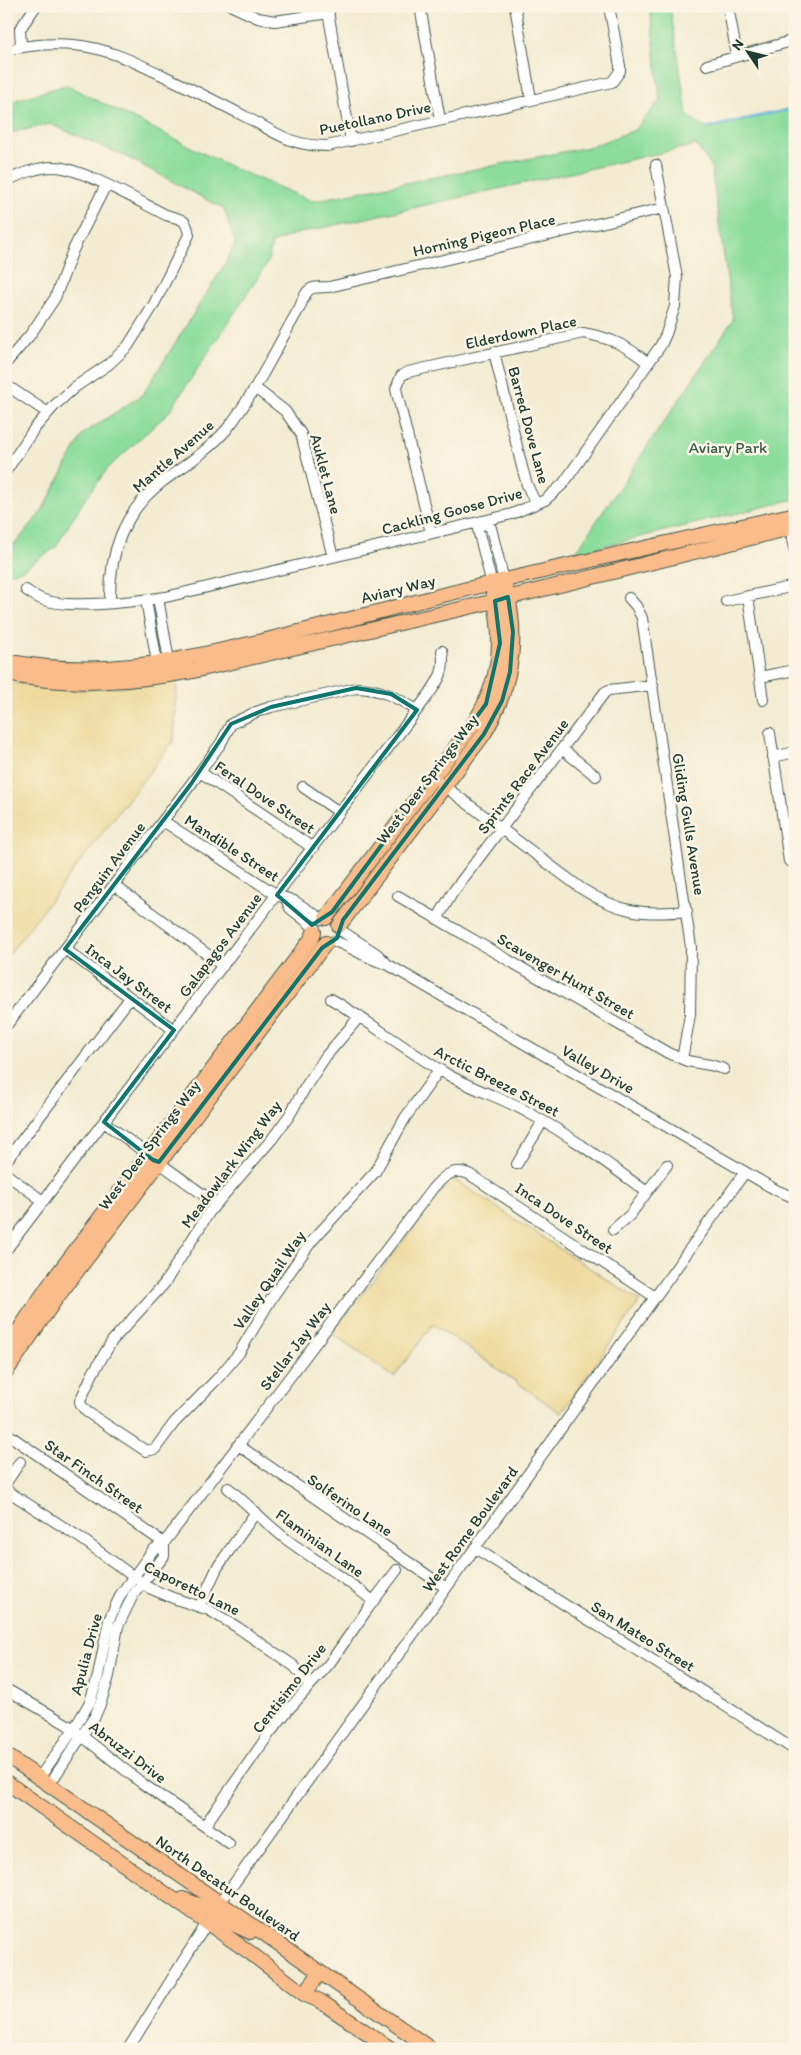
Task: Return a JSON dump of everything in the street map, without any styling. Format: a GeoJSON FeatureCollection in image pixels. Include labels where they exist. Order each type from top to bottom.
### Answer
{"type":"FeatureCollection","features":[{"type":"Feature","properties":{"kind":"main road","name":"Aviary Way"},"geometry":{"type":"LineString","coordinates":[[6,674],[44,680],[74,682],[121,681],[219,651],[498,583],[794,522]]}},
{"type":"Feature","properties":{"kind":"main road","name":"Aviary Way"},"geometry":{"type":"LineString","coordinates":[[6,661],[34,666],[80,669],[164,669],[502,599],[794,522]]}},
{"type":"Feature","properties":{"kind":"main road","name":"West Deer Springs Way"},"geometry":{"type":"LineString","coordinates":[[6,1349],[50,1284],[335,935],[439,782],[486,704],[493,684],[499,662],[500,643],[502,599],[498,583]]}},
{"type":"Feature","properties":{"kind":"main road","name":"West Deer Springs Way"},"geometry":{"type":"LineString","coordinates":[[6,1372],[153,1159],[312,938],[319,924],[439,782]]}},
{"type":"Feature","properties":{"kind":"main road"},"geometry":{"type":"LineString","coordinates":[[334,920],[335,935],[318,940],[319,924],[334,920]]}},
{"type":"Feature","properties":{"kind":"main road","name":"North Decatur Boulevard"},"geometry":{"type":"LineString","coordinates":[[6,1756],[431,2049]]}},
{"type":"Feature","properties":{"kind":"main road"},"geometry":{"type":"LineString","coordinates":[[6,1782],[161,1890],[304,1994],[320,2001],[391,2049]]}},
{"type":"Feature","properties":{"kind":"main road"},"geometry":{"type":"LineString","coordinates":[[161,1890],[203,1907],[213,1907],[220,1903]]}},
{"type":"Feature","properties":{"kind":"main road"},"geometry":{"type":"LineString","coordinates":[[207,1923],[212,1918],[218,1916],[237,1927],[276,1943]]}},
{"type":"Feature","properties":{"kind":"main road"},"geometry":{"type":"LineString","coordinates":[[304,1994],[320,1973]]}},
{"type":"Feature","properties":{"kind":"main road"},"geometry":{"type":"LineString","coordinates":[[320,2001],[335,1983]]}},
{"type":"Feature","properties":{"kind":"street"},"geometry":{"type":"LineString","coordinates":[[21,47],[20,28],[36,6]]}},
{"type":"Feature","properties":{"kind":"street"},"geometry":{"type":"LineString","coordinates":[[232,6],[258,18],[275,21],[328,10],[350,141]]}},
{"type":"Feature","properties":{"kind":"street"},"geometry":{"type":"LineString","coordinates":[[420,6],[440,120]]}},
{"type":"Feature","properties":{"kind":"street"},"geometry":{"type":"LineString","coordinates":[[515,6],[531,99]]}},
{"type":"Feature","properties":{"kind":"street","name":"Puetollano Drive"},"geometry":{"type":"LineString","coordinates":[[6,50],[50,44],[76,45],[113,53],[222,105],[287,140],[312,146],[327,146],[612,82],[617,76],[620,66],[608,6]]}},
{"type":"Feature","properties":{"kind":"street"},"geometry":{"type":"LineString","coordinates":[[728,6],[737,56]]}},
{"type":"Feature","properties":{"kind":"street"},"geometry":{"type":"LineString","coordinates":[[707,65],[795,40]]}},
{"type":"Feature","properties":{"kind":"street","name":"Cackling Goose Drive"},"geometry":{"type":"LineString","coordinates":[[26,590],[40,599],[50,601],[110,603],[158,598],[512,514],[545,500],[570,475],[666,334],[675,306],[676,277],[656,165]]}},
{"type":"Feature","properties":{"kind":"street"},"geometry":{"type":"LineString","coordinates":[[6,181],[30,171],[54,167],[74,170],[166,215],[181,219],[186,224],[188,230],[188,240],[153,306],[128,346],[109,364],[75,387],[48,413],[27,438],[6,471]]}},
{"type":"Feature","properties":{"kind":"street"},"geometry":{"type":"LineString","coordinates":[[6,363],[30,335],[51,305],[73,250],[106,185]]}},
{"type":"Feature","properties":{"kind":"street","name":"Horning Pigeon Place"},"geometry":{"type":"LineString","coordinates":[[311,288],[315,286],[329,287],[664,208]]}},
{"type":"Feature","properties":{"kind":"street","name":"Mantle Avenue"},"geometry":{"type":"LineString","coordinates":[[110,603],[110,576],[115,550],[126,524],[135,510],[152,491],[191,463],[219,438],[243,407],[300,308],[304,295],[311,288]]}},
{"type":"Feature","properties":{"kind":"street","name":"Elderdown Place"},"geometry":{"type":"LineString","coordinates":[[431,533],[396,389],[401,376],[408,372],[425,370],[494,352],[583,333],[608,338],[633,350],[648,363]]}},
{"type":"Feature","properties":{"kind":"street","name":"Barred Dove Lane"},"geometry":{"type":"LineString","coordinates":[[494,352],[522,467],[527,485],[536,504]]}},
{"type":"Feature","properties":{"kind":"street"},"geometry":{"type":"LineString","coordinates":[[6,385],[48,413]]}},
{"type":"Feature","properties":{"kind":"street","name":"Auklet Lane"},"geometry":{"type":"LineString","coordinates":[[254,388],[285,411],[301,434],[332,557]]}},
{"type":"Feature","properties":{"kind":"street"},"geometry":{"type":"LineString","coordinates":[[482,521],[491,528],[498,583]]}},
{"type":"Feature","properties":{"kind":"street"},"geometry":{"type":"LineString","coordinates":[[794,522],[792,539],[795,552]]}},
{"type":"Feature","properties":{"kind":"street"},"geometry":{"type":"LineString","coordinates":[[726,601],[795,586]]}},
{"type":"Feature","properties":{"kind":"street"},"geometry":{"type":"LineString","coordinates":[[748,596],[763,700]]}},
{"type":"Feature","properties":{"kind":"street"},"geometry":{"type":"LineString","coordinates":[[158,598],[164,669]]}},
{"type":"Feature","properties":{"kind":"street","name":"Gliding Gulls Avenue"},"geometry":{"type":"LineString","coordinates":[[629,598],[642,618],[692,946],[690,1015],[682,1059]]}},
{"type":"Feature","properties":{"kind":"street"},"geometry":{"type":"LineString","coordinates":[[146,600],[164,669]]}},
{"type":"Feature","properties":{"kind":"street","name":"Galapagos Avenue"},"geometry":{"type":"LineString","coordinates":[[6,1250],[223,966],[281,897],[312,848],[417,710],[443,669],[442,652]]}},
{"type":"Feature","properties":{"kind":"street"},"geometry":{"type":"LineString","coordinates":[[760,677],[795,670]]}},
{"type":"Feature","properties":{"kind":"street","name":"Sprints Race Avenue"},"geometry":{"type":"LineString","coordinates":[[438,919],[454,892],[605,692],[653,685]]}},
{"type":"Feature","properties":{"kind":"street","name":"Penguin Avenue"},"geometry":{"type":"LineString","coordinates":[[6,1026],[200,772],[221,743],[231,724],[250,714],[271,707],[356,688],[368,688],[390,694],[417,710]]}},
{"type":"Feature","properties":{"kind":"street"},"geometry":{"type":"LineString","coordinates":[[770,732],[773,757],[790,836],[789,861]]}},
{"type":"Feature","properties":{"kind":"street"},"geometry":{"type":"LineString","coordinates":[[562,749],[596,776]]}},
{"type":"Feature","properties":{"kind":"street"},"geometry":{"type":"LineString","coordinates":[[773,757],[795,752]]}},
{"type":"Feature","properties":{"kind":"street","name":"Feral Dove Street"},"geometry":{"type":"LineString","coordinates":[[200,772],[312,848]]}},
{"type":"Feature","properties":{"kind":"street"},"geometry":{"type":"LineString","coordinates":[[439,782],[582,889],[604,902],[644,913],[687,911]]}},
{"type":"Feature","properties":{"kind":"street"},"geometry":{"type":"LineString","coordinates":[[303,787],[339,812]]}},
{"type":"Feature","properties":{"kind":"street","name":"Mandible Street"},"geometry":{"type":"LineString","coordinates":[[163,821],[281,897],[294,901],[319,924]]}},
{"type":"Feature","properties":{"kind":"street"},"geometry":{"type":"LineString","coordinates":[[114,885],[223,966]]}},
{"type":"Feature","properties":{"kind":"street","name":"Scavenger Hunt Street"},"geometry":{"type":"LineString","coordinates":[[398,896],[668,1053],[682,1059],[724,1070]]}},
{"type":"Feature","properties":{"kind":"street","name":"Valley Drive"},"geometry":{"type":"LineString","coordinates":[[335,935],[344,944],[372,960],[387,964],[776,1190],[795,1198]]}},
{"type":"Feature","properties":{"kind":"street","name":"Inca Jay Street"},"geometry":{"type":"LineString","coordinates":[[65,949],[174,1030]]}},
{"type":"Feature","properties":{"kind":"street"},"geometry":{"type":"LineString","coordinates":[[6,1161],[130,998]]}},
{"type":"Feature","properties":{"kind":"street","name":"Arctic Breeze Street"},"geometry":{"type":"LineString","coordinates":[[331,999],[360,1016],[439,1070],[508,1102],[543,1121],[587,1148],[647,1192]]}},
{"type":"Feature","properties":{"kind":"street","name":"Meadowlark Wing Way"},"geometry":{"type":"LineString","coordinates":[[81,1405],[80,1401],[89,1381],[112,1341],[164,1284],[216,1204],[280,1128],[326,1056],[360,1016]]}},
{"type":"Feature","properties":{"kind":"street","name":"Valley Quail Way"},"geometry":{"type":"LineString","coordinates":[[81,1405],[87,1412],[141,1448],[151,1452],[156,1449],[174,1423],[218,1378],[239,1353],[274,1296],[311,1242],[375,1172],[405,1118],[439,1070]]}},
{"type":"Feature","properties":{"kind":"street"},"geometry":{"type":"LineString","coordinates":[[517,1164],[543,1121]]}},
{"type":"Feature","properties":{"kind":"street"},"geometry":{"type":"LineString","coordinates":[[104,1122],[216,1204]]}},
{"type":"Feature","properties":{"kind":"street"},"geometry":{"type":"LineString","coordinates":[[613,1230],[630,1216],[668,1165]]}},
{"type":"Feature","properties":{"kind":"street","name":"Inca Dove Street"},"geometry":{"type":"LineString","coordinates":[[453,1172],[462,1171],[469,1174],[656,1297]]}},
{"type":"Feature","properties":{"kind":"street","name":"Stellar Jay Way"},"geometry":{"type":"LineString","coordinates":[[164,1544],[433,1188],[446,1175],[453,1172]]}},
{"type":"Feature","properties":{"kind":"street","name":"West Rome Boulevard"},"geometry":{"type":"LineString","coordinates":[[220,1903],[745,1172]]}},
{"type":"Feature","properties":{"kind":"street"},"geometry":{"type":"LineString","coordinates":[[6,1174],[43,1201]]}},
{"type":"Feature","properties":{"kind":"street","name":"Star Finch Street"},"geometry":{"type":"LineString","coordinates":[[6,1433],[164,1544]]}},
{"type":"Feature","properties":{"kind":"street","name":"Solferino Lane"},"geometry":{"type":"LineString","coordinates":[[238,1446],[446,1588]]}},
{"type":"Feature","properties":{"kind":"street"},"geometry":{"type":"LineString","coordinates":[[6,1483],[20,1462]]}},
{"type":"Feature","properties":{"kind":"street","name":"Flaminian Lane"},"geometry":{"type":"LineString","coordinates":[[228,1488],[288,1540],[353,1585],[373,1602]]}},
{"type":"Feature","properties":{"kind":"street","name":"Caporetto Lane"},"geometry":{"type":"LineString","coordinates":[[6,1490],[82,1539],[159,1593],[209,1610],[260,1642],[294,1666],[310,1685]]}},
{"type":"Feature","properties":{"kind":"street"},"geometry":{"type":"LineString","coordinates":[[199,1606],[217,1568],[256,1512]]}},
{"type":"Feature","properties":{"kind":"street","name":"Apulia Drive"},"geometry":{"type":"LineString","coordinates":[[78,1732],[96,1682],[109,1620],[121,1594],[133,1576],[154,1550],[164,1544]]}},
{"type":"Feature","properties":{"kind":"street","name":"Apulia Drive"},"geometry":{"type":"LineString","coordinates":[[44,1781],[78,1732],[95,1716],[106,1688],[118,1626],[126,1608],[164,1556],[164,1544]]}},
{"type":"Feature","properties":{"kind":"street","name":"San Mateo Street"},"geometry":{"type":"LineString","coordinates":[[475,1548],[795,1750]]}},
{"type":"Feature","properties":{"kind":"street","name":"Centisimo Drive"},"geometry":{"type":"LineString","coordinates":[[205,1825],[269,1734],[329,1664],[397,1570]]}},
{"type":"Feature","properties":{"kind":"street","name":"Abruzzi Drive"},"geometry":{"type":"LineString","coordinates":[[6,1689],[78,1732],[143,1784],[229,1843]]}},
{"type":"Feature","properties":{"kind":"street"},"geometry":{"type":"LineString","coordinates":[[128,2049],[207,1923]]}},
{"type":"Feature","properties":{"kind":"highlighted area"},"geometry":{"type":"Polygon","coordinates":[[[508,597],[513,632],[510,672],[502,701],[484,734],[343,920],[337,938],[322,948],[159,1162],[153,1160],[104,1122],[174,1030],[65,949],[191,784],[231,724],[271,707],[356,688],[391,694],[417,710],[277,895],[312,925],[332,912],[486,704],[500,643],[495,601],[508,597]]]}},
{"type":"Feature","properties":{"kind":"green space","name":"Aviary Park"},"geometry":{"type":"Polygon","coordinates":[[[650,6],[670,6],[687,115],[705,128],[795,108],[795,499],[575,553],[733,320],[711,166],[696,145],[295,234],[272,243],[268,262],[169,412],[108,468],[83,502],[55,548],[23,569],[6,575],[6,547],[16,543],[42,511],[83,434],[143,394],[225,264],[235,243],[224,209],[125,156],[50,124],[6,134],[6,103],[66,85],[233,168],[312,201],[589,147],[635,130],[660,100],[650,6]]]}},
{"type":"Feature","properties":{"kind":"sand"},"geometry":{"type":"Polygon","coordinates":[[[6,682],[79,690],[177,682],[174,740],[6,958],[6,682]]]}},
{"type":"Feature","properties":{"kind":"sand"},"geometry":{"type":"Polygon","coordinates":[[[452,1178],[640,1301],[561,1413],[433,1324],[394,1377],[332,1333],[452,1178]]]}},
{"type":"Feature","properties":{"kind":"waterway"},"geometry":{"type":"LineString","coordinates":[[707,128],[795,108]]}}]}
